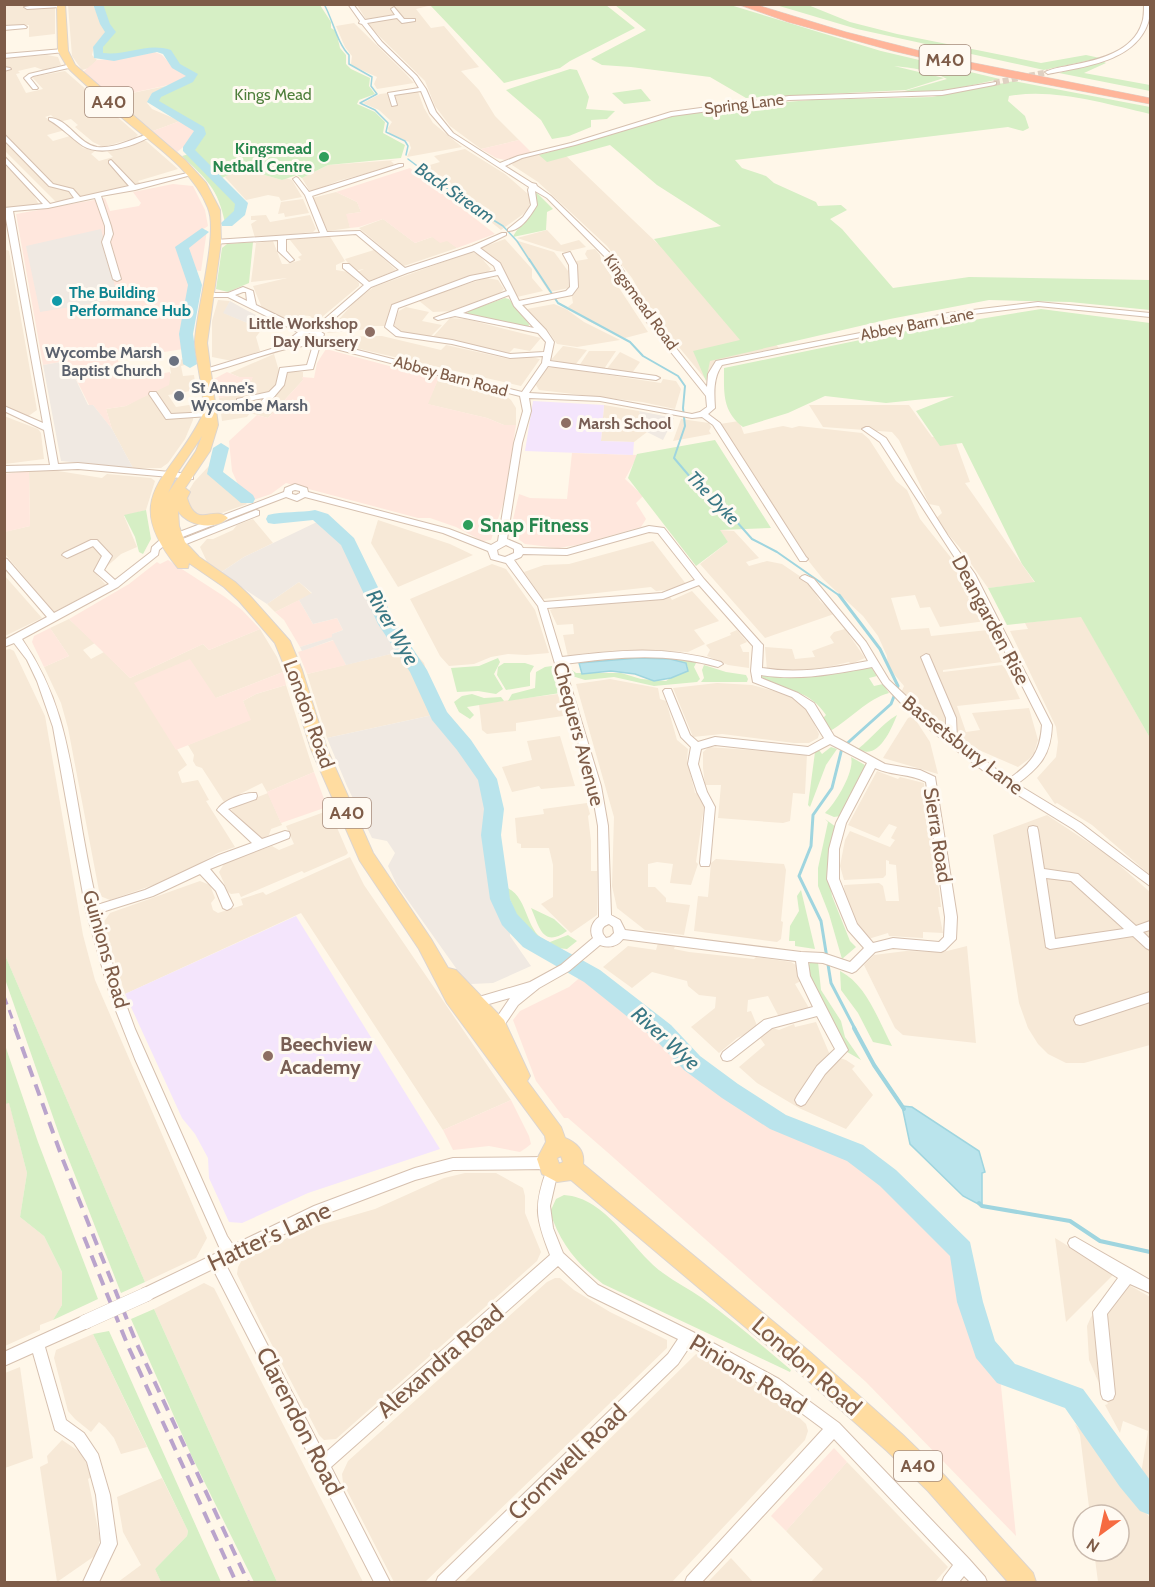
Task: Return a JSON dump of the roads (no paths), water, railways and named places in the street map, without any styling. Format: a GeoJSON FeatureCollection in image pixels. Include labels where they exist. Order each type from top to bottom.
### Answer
{"type":"FeatureCollection","features":[{"type":"Feature","properties":{"kind":"highway","name":"M40"},"geometry":{"type":"LineString","coordinates":[[742,4],[922,55],[992,71],[1150,101]]}},
{"type":"Feature","properties":{"kind":"highway","name":"M40"},"geometry":{"type":"LineString","coordinates":[[764,4],[905,44],[1000,66],[1150,94]]}},
{"type":"Feature","properties":{"kind":"main road","name":"A40"},"geometry":{"type":"LineString","coordinates":[[61,5],[63,51],[71,66],[192,174],[202,185],[215,210],[214,242],[201,343],[210,420]]}},
{"type":"Feature","properties":{"kind":"main road"},"geometry":{"type":"LineString","coordinates":[[168,544],[160,529],[157,500],[198,458],[210,420]]}},
{"type":"Feature","properties":{"kind":"main road"},"geometry":{"type":"LineString","coordinates":[[210,420],[179,476],[180,498],[183,511],[190,518],[204,521],[221,518]]}},
{"type":"Feature","properties":{"kind":"main road","name":"London Road"},"geometry":{"type":"LineString","coordinates":[[168,544],[184,565],[231,588],[244,598],[282,641],[319,749],[366,856],[425,944],[476,1008],[497,1026],[536,1109]]}},
{"type":"Feature","properties":{"kind":"main road","name":"London Road"},"geometry":{"type":"LineString","coordinates":[[425,944],[454,997],[554,1133],[557,1162],[786,1346],[895,1443],[936,1483],[1024,1582]]}},
{"type":"Feature","properties":{"kind":"main road"},"geometry":{"type":"LineString","coordinates":[[476,1008],[508,1072]]}},
{"type":"Feature","properties":{"kind":"street","name":"Kingsmead Road"},"geometry":{"type":"LineString","coordinates":[[350,4],[361,22],[415,77],[433,113],[451,134],[549,196],[614,262],[649,319],[710,396]]}},
{"type":"Feature","properties":{"kind":"street"},"geometry":{"type":"LineString","coordinates":[[1048,72],[1107,58],[1132,45],[1143,32],[1148,18],[1148,4]]}},
{"type":"Feature","properties":{"kind":"street"},"geometry":{"type":"LineString","coordinates":[[27,16],[27,6],[61,5]]}},
{"type":"Feature","properties":{"kind":"street"},"geometry":{"type":"LineString","coordinates":[[394,9],[402,21],[413,20]]}},
{"type":"Feature","properties":{"kind":"street"},"geometry":{"type":"LineString","coordinates":[[361,22],[398,16]]}},
{"type":"Feature","properties":{"kind":"street"},"geometry":{"type":"LineString","coordinates":[[4,28],[24,27]]}},
{"type":"Feature","properties":{"kind":"street"},"geometry":{"type":"LineString","coordinates":[[4,56],[63,51]]}},
{"type":"Feature","properties":{"kind":"street"},"geometry":{"type":"LineString","coordinates":[[27,78],[71,66]]}},
{"type":"Feature","properties":{"kind":"street"},"geometry":{"type":"LineString","coordinates":[[21,72],[35,88]]}},
{"type":"Feature","properties":{"kind":"street","name":"Spring Lane"},"geometry":{"type":"LineString","coordinates":[[501,165],[520,157],[573,144],[671,114],[789,98],[942,93],[994,83]]}},
{"type":"Feature","properties":{"kind":"street"},"geometry":{"type":"LineString","coordinates":[[394,105],[390,94],[423,89]]}},
{"type":"Feature","properties":{"kind":"street"},"geometry":{"type":"LineString","coordinates":[[51,119],[67,127],[87,146],[95,150],[148,136]]}},
{"type":"Feature","properties":{"kind":"street"},"geometry":{"type":"LineString","coordinates":[[4,136],[51,185],[71,190],[79,200]]}},
{"type":"Feature","properties":{"kind":"street"},"geometry":{"type":"LineString","coordinates":[[4,158],[48,206]]}},
{"type":"Feature","properties":{"kind":"street"},"geometry":{"type":"LineString","coordinates":[[111,162],[135,188]]}},
{"type":"Feature","properties":{"kind":"street"},"geometry":{"type":"LineString","coordinates":[[308,195],[401,165]]}},
{"type":"Feature","properties":{"kind":"street"},"geometry":{"type":"LineString","coordinates":[[54,465],[7,210],[79,200],[192,174]]}},
{"type":"Feature","properties":{"kind":"street"},"geometry":{"type":"LineString","coordinates":[[296,179],[308,195],[324,233]]}},
{"type":"Feature","properties":{"kind":"street"},"geometry":{"type":"LineString","coordinates":[[315,331],[368,285],[475,248],[507,232],[525,218],[534,205],[531,190],[534,185]]}},
{"type":"Feature","properties":{"kind":"street"},"geometry":{"type":"LineString","coordinates":[[98,196],[108,226],[109,234],[106,242],[117,279]]}},
{"type":"Feature","properties":{"kind":"street"},"geometry":{"type":"LineString","coordinates":[[214,242],[358,232],[404,271]]}},
{"type":"Feature","properties":{"kind":"street"},"geometry":{"type":"LineString","coordinates":[[282,238],[282,251],[290,260]]}},
{"type":"Feature","properties":{"kind":"street"},"geometry":{"type":"LineString","coordinates":[[4,244],[14,240]]}},
{"type":"Feature","properties":{"kind":"street"},"geometry":{"type":"LineString","coordinates":[[475,248],[497,265],[517,304],[550,342],[546,359],[524,395],[526,411],[518,443],[502,542]]}},
{"type":"Feature","properties":{"kind":"street"},"geometry":{"type":"LineString","coordinates":[[517,304],[569,293],[574,287],[573,265],[567,254]]}},
{"type":"Feature","properties":{"kind":"street"},"geometry":{"type":"LineString","coordinates":[[346,266],[368,285]]}},
{"type":"Feature","properties":{"kind":"street"},"geometry":{"type":"LineString","coordinates":[[500,272],[473,278],[395,307],[388,327],[399,334],[452,342],[510,356],[546,359],[656,378]]}},
{"type":"Feature","properties":{"kind":"street"},"geometry":{"type":"LineString","coordinates":[[438,318],[455,315],[510,292]]}},
{"type":"Feature","properties":{"kind":"street"},"geometry":{"type":"LineString","coordinates":[[206,295],[229,295],[303,331],[315,331],[320,334],[310,367],[283,370],[280,385],[260,408]]}},
{"type":"Feature","properties":{"kind":"street","name":"Abbey Barn Lane"},"geometry":{"type":"LineString","coordinates":[[710,396],[712,374],[719,363],[948,315],[1038,304],[1150,315]]}},
{"type":"Feature","properties":{"kind":"street"},"geometry":{"type":"LineString","coordinates":[[455,315],[543,333]]}},
{"type":"Feature","properties":{"kind":"street"},"geometry":{"type":"LineString","coordinates":[[298,342],[296,337],[303,331]]}},
{"type":"Feature","properties":{"kind":"street","name":"Abbey Barn Road"},"geometry":{"type":"LineString","coordinates":[[203,370],[223,368],[298,342],[316,342],[524,395],[600,399],[648,407],[676,415],[703,414]]}},
{"type":"Feature","properties":{"kind":"street"},"geometry":{"type":"LineString","coordinates":[[153,394],[169,417],[210,420]]}},
{"type":"Feature","properties":{"kind":"street"},"geometry":{"type":"LineString","coordinates":[[240,401],[272,394]]}},
{"type":"Feature","properties":{"kind":"street"},"geometry":{"type":"LineString","coordinates":[[710,396],[711,408],[703,414],[716,423],[803,559]]}},
{"type":"Feature","properties":{"kind":"street"},"geometry":{"type":"LineString","coordinates":[[4,408],[46,428]]}},
{"type":"Feature","properties":{"kind":"street","name":"Deangarden Rise"},"geometry":{"type":"LineString","coordinates":[[866,429],[887,439],[945,538],[970,574],[1047,725],[1047,742],[1040,758],[1030,769],[1009,784]]}},
{"type":"Feature","properties":{"kind":"street"},"geometry":{"type":"LineString","coordinates":[[4,469],[54,465],[179,476]]}},
{"type":"Feature","properties":{"kind":"street"},"geometry":{"type":"LineString","coordinates":[[4,644],[115,585],[168,544],[221,518],[290,496],[304,494],[447,531],[492,549]]}},
{"type":"Feature","properties":{"kind":"street"},"geometry":{"type":"LineString","coordinates":[[168,544],[290,496]]}},
{"type":"Feature","properties":{"kind":"street"},"geometry":{"type":"LineString","coordinates":[[520,551],[567,552],[649,529],[661,530],[701,581],[758,645],[756,680],[795,695],[810,706],[833,741],[809,751],[715,741],[696,746]]}},
{"type":"Feature","properties":{"kind":"street"},"geometry":{"type":"LineString","coordinates":[[67,555],[93,542],[107,556],[99,571],[115,585]]}},
{"type":"Feature","properties":{"kind":"street"},"geometry":{"type":"LineString","coordinates":[[492,549],[502,542],[515,544],[520,551]]}},
{"type":"Feature","properties":{"kind":"street"},"geometry":{"type":"LineString","coordinates":[[492,549],[494,557],[509,560],[518,555],[520,551]]}},
{"type":"Feature","properties":{"kind":"street","name":"Chequers Avenue"},"geometry":{"type":"LineString","coordinates":[[509,560],[542,605],[596,786],[603,826],[605,921]]}},
{"type":"Feature","properties":{"kind":"street"},"geometry":{"type":"LineString","coordinates":[[4,561],[53,618]]}},
{"type":"Feature","properties":{"kind":"street","name":"Bassetsbury Lane"},"geometry":{"type":"LineString","coordinates":[[805,578],[811,580],[844,620],[863,644],[888,685],[898,694],[952,741],[1009,784],[1077,826],[1150,882]]}},
{"type":"Feature","properties":{"kind":"street"},"geometry":{"type":"LineString","coordinates":[[542,605],[663,597],[701,581]]}},
{"type":"Feature","properties":{"kind":"street","name":"Guinions Road"},"geometry":{"type":"LineString","coordinates":[[16,638],[52,702],[65,757],[92,911],[121,1007],[163,1110],[222,1240],[230,1252]]}},
{"type":"Feature","properties":{"kind":"street"},"geometry":{"type":"LineString","coordinates":[[559,661],[638,652],[701,658],[718,664]]}},
{"type":"Feature","properties":{"kind":"street"},"geometry":{"type":"LineString","coordinates":[[926,657],[951,718],[952,741]]}},
{"type":"Feature","properties":{"kind":"street"},"geometry":{"type":"LineString","coordinates":[[756,671],[794,675],[826,673],[875,663]]}},
{"type":"Feature","properties":{"kind":"street"},"geometry":{"type":"LineString","coordinates":[[668,691],[686,738],[696,746]]}},
{"type":"Feature","properties":{"kind":"street","name":"Sierra Road"},"geometry":{"type":"LineString","coordinates":[[833,741],[883,767],[920,774],[931,780],[951,917],[950,939],[941,947],[893,943],[871,948]]}},
{"type":"Feature","properties":{"kind":"street"},"geometry":{"type":"LineString","coordinates":[[696,746],[693,764],[702,792],[711,807],[705,863]]}},
{"type":"Feature","properties":{"kind":"street"},"geometry":{"type":"LineString","coordinates":[[598,939],[612,942],[621,934],[823,958],[852,968],[871,948],[852,927],[833,879],[834,849],[841,822],[873,762]]}},
{"type":"Feature","properties":{"kind":"street"},"geometry":{"type":"LineString","coordinates":[[252,796],[225,806],[222,810],[260,844]]}},
{"type":"Feature","properties":{"kind":"street"},"geometry":{"type":"LineString","coordinates":[[1033,830],[1050,944],[1134,931],[1150,925]]}},
{"type":"Feature","properties":{"kind":"street"},"geometry":{"type":"LineString","coordinates":[[92,911],[149,893],[224,858],[285,836]]}},
{"type":"Feature","properties":{"kind":"street"},"geometry":{"type":"LineString","coordinates":[[203,869],[220,889],[227,905]]}},
{"type":"Feature","properties":{"kind":"street"},"geometry":{"type":"LineString","coordinates":[[1039,873],[1074,877],[1150,945]]}},
{"type":"Feature","properties":{"kind":"street"},"geometry":{"type":"LineString","coordinates":[[598,939],[595,928],[605,921],[617,924],[621,934]]}},
{"type":"Feature","properties":{"kind":"street"},"geometry":{"type":"LineString","coordinates":[[497,1026],[514,1001],[565,968],[598,939]]}},
{"type":"Feature","properties":{"kind":"street"},"geometry":{"type":"LineString","coordinates":[[801,957],[804,976],[842,1050],[821,1070],[801,1100]]}},
{"type":"Feature","properties":{"kind":"street"},"geometry":{"type":"LineString","coordinates":[[476,1008],[536,985]]}},
{"type":"Feature","properties":{"kind":"street"},"geometry":{"type":"LineString","coordinates":[[1080,1020],[1150,997]]}},
{"type":"Feature","properties":{"kind":"street"},"geometry":{"type":"LineString","coordinates":[[727,1056],[768,1024],[820,1010]]}},
{"type":"Feature","properties":{"kind":"street","name":"Hatter's Lane"},"geometry":{"type":"LineString","coordinates":[[4,1359],[147,1294],[319,1210],[435,1168],[474,1162],[557,1162]]}},
{"type":"Feature","properties":{"kind":"street","name":"Pinions Road"},"geometry":{"type":"LineString","coordinates":[[557,1162],[543,1206],[546,1228],[558,1257],[593,1290],[688,1337],[774,1384],[834,1428],[980,1582]]}},
{"type":"Feature","properties":{"kind":"street"},"geometry":{"type":"LineString","coordinates":[[1075,1243],[1150,1287]]}},
{"type":"Feature","properties":{"kind":"street","name":"Alexandra Road"},"geometry":{"type":"LineString","coordinates":[[323,1464],[558,1257]]}},
{"type":"Feature","properties":{"kind":"street","name":"Clarendon Road"},"geometry":{"type":"LineString","coordinates":[[216,1260],[382,1582]]}},
{"type":"Feature","properties":{"kind":"street"},"geometry":{"type":"LineString","coordinates":[[1108,1394],[1101,1312],[1128,1276]]}},
{"type":"Feature","properties":{"kind":"street","name":"Cromwell Road"},"geometry":{"type":"LineString","coordinates":[[443,1582],[673,1359],[688,1337]]}},
{"type":"Feature","properties":{"kind":"street"},"geometry":{"type":"LineString","coordinates":[[37,1344],[60,1425],[79,1438],[93,1459],[103,1495],[109,1544],[91,1582]]}},
{"type":"Feature","properties":{"kind":"street"},"geometry":{"type":"LineString","coordinates":[[692,1582],[834,1428]]}},
{"type":"Feature","properties":{"kind":"street"},"geometry":{"type":"LineString","coordinates":[[949,1582],[964,1564]]}},
{"type":"Feature","properties":{"kind":"water"},"geometry":{"type":"Polygon","coordinates":[[[638,658],[670,659],[686,663],[688,671],[671,678],[654,681],[635,674],[611,671],[582,674],[579,663],[638,658]]]}},
{"type":"Feature","properties":{"kind":"water"},"geometry":{"type":"Polygon","coordinates":[[[902,1106],[912,1107],[979,1151],[985,1172],[982,1173],[982,1206],[963,1196],[910,1144],[902,1106]]]}},
{"type":"Feature","properties":{"kind":"waterway","name":"River Wye"},"geometry":{"type":"LineString","coordinates":[[98,4],[105,24],[111,32],[98,47],[98,56],[114,58],[157,49],[167,52],[176,66],[192,74],[189,80],[156,95],[153,102],[200,130],[200,134],[189,147],[189,151],[242,203],[240,212],[227,223]]}},
{"type":"Feature","properties":{"kind":"waterway","name":"Back Stream"},"geometry":{"type":"LineString","coordinates":[[324,4],[341,44],[349,55],[349,64],[372,77],[371,86],[377,94],[360,103],[375,110],[388,123],[386,132],[405,141],[408,146],[406,155]]}},
{"type":"Feature","properties":{"kind":"waterway","name":"Back Stream"},"geometry":{"type":"LineString","coordinates":[[408,159],[469,205],[503,226],[517,241],[530,261]]}},
{"type":"Feature","properties":{"kind":"waterway","name":"River Wye"},"geometry":{"type":"LineString","coordinates":[[190,364],[186,334],[195,285],[182,247],[202,232]]}},
{"type":"Feature","properties":{"kind":"waterway","name":"The Dyke"},"geometry":{"type":"LineString","coordinates":[[529,259],[558,303],[630,342],[643,356],[678,376],[685,386],[683,408],[685,426],[674,458],[691,478],[713,495],[752,539],[777,552],[839,596]]}},
{"type":"Feature","properties":{"kind":"waterway","name":"River Wye"},"geometry":{"type":"LineString","coordinates":[[221,448],[215,474],[247,499]]}},
{"type":"Feature","properties":{"kind":"waterway","name":"River Wye"},"geometry":{"type":"LineString","coordinates":[[274,519],[293,519],[315,515],[322,518],[348,542],[387,624],[418,670],[439,715],[464,745],[487,779],[494,809],[491,835],[500,899],[509,919],[530,941],[592,976],[637,1011],[663,1032],[692,1063],[730,1091],[778,1122],[855,1153],[888,1178],[961,1250],[970,1302],[985,1349],[1006,1374],[1074,1398],[1130,1477],[1150,1501]]}},
{"type":"Feature","properties":{"kind":"waterway"},"geometry":{"type":"LineString","coordinates":[[839,596],[880,649],[898,686],[891,704],[842,748],[832,788],[813,815],[811,846],[799,876],[821,921],[831,983],[855,1029]]}},
{"type":"Feature","properties":{"kind":"waterway"},"geometry":{"type":"LineString","coordinates":[[854,1028],[874,1065],[904,1109]]}},
{"type":"Feature","properties":{"kind":"waterway"},"geometry":{"type":"LineString","coordinates":[[979,1203],[982,1206],[1070,1221],[1100,1241],[1150,1252]]}},
{"type":"Feature","properties":{"kind":"tunnel"},"geometry":{"type":"LineString","coordinates":[[994,83],[1048,72]]}},
{"type":"Feature","properties":{"kind":"railway"},"geometry":{"type":"LineString","coordinates":[[4,996],[16,1029]]}},
{"type":"Feature","properties":{"kind":"railway"},"geometry":{"type":"LineString","coordinates":[[15,1028],[63,1160],[136,1342],[248,1582]]}},
{"type":"Feature","properties":{"kind":"railway"},"geometry":{"type":"LineString","coordinates":[[84,1237],[128,1346],[236,1582]]}},
{"type":"Feature","properties":{"kind":"place","name":"Kingsmead Netball Centre"},"geometry":{"type":"Point","coordinates":[324,157]}},
{"type":"Feature","properties":{"kind":"place","name":"The Building Performance Hub"},"geometry":{"type":"Point","coordinates":[57,301]}},
{"type":"Feature","properties":{"kind":"place","name":"Little Workshop Day Nursery"},"geometry":{"type":"Point","coordinates":[370,332]}},
{"type":"Feature","properties":{"kind":"place","name":"Wycombe Marsh Baptist Church"},"geometry":{"type":"Point","coordinates":[174,361]}},
{"type":"Feature","properties":{"kind":"place","name":"St Anne's Wycombe Marsh"},"geometry":{"type":"Point","coordinates":[179,396]}},
{"type":"Feature","properties":{"kind":"place","name":"Marsh School"},"geometry":{"type":"Point","coordinates":[566,423]}},
{"type":"Feature","properties":{"kind":"place","name":"Snap Fitness"},"geometry":{"type":"Point","coordinates":[468,525]}},
{"type":"Feature","properties":{"kind":"place","name":"Beechview Academy"},"geometry":{"type":"Point","coordinates":[268,1056]}},
{"type":"Feature","properties":{"kind":"park label","name":"Kings Mead"},"geometry":{"type":"Point","coordinates":[273,94]}}]}
